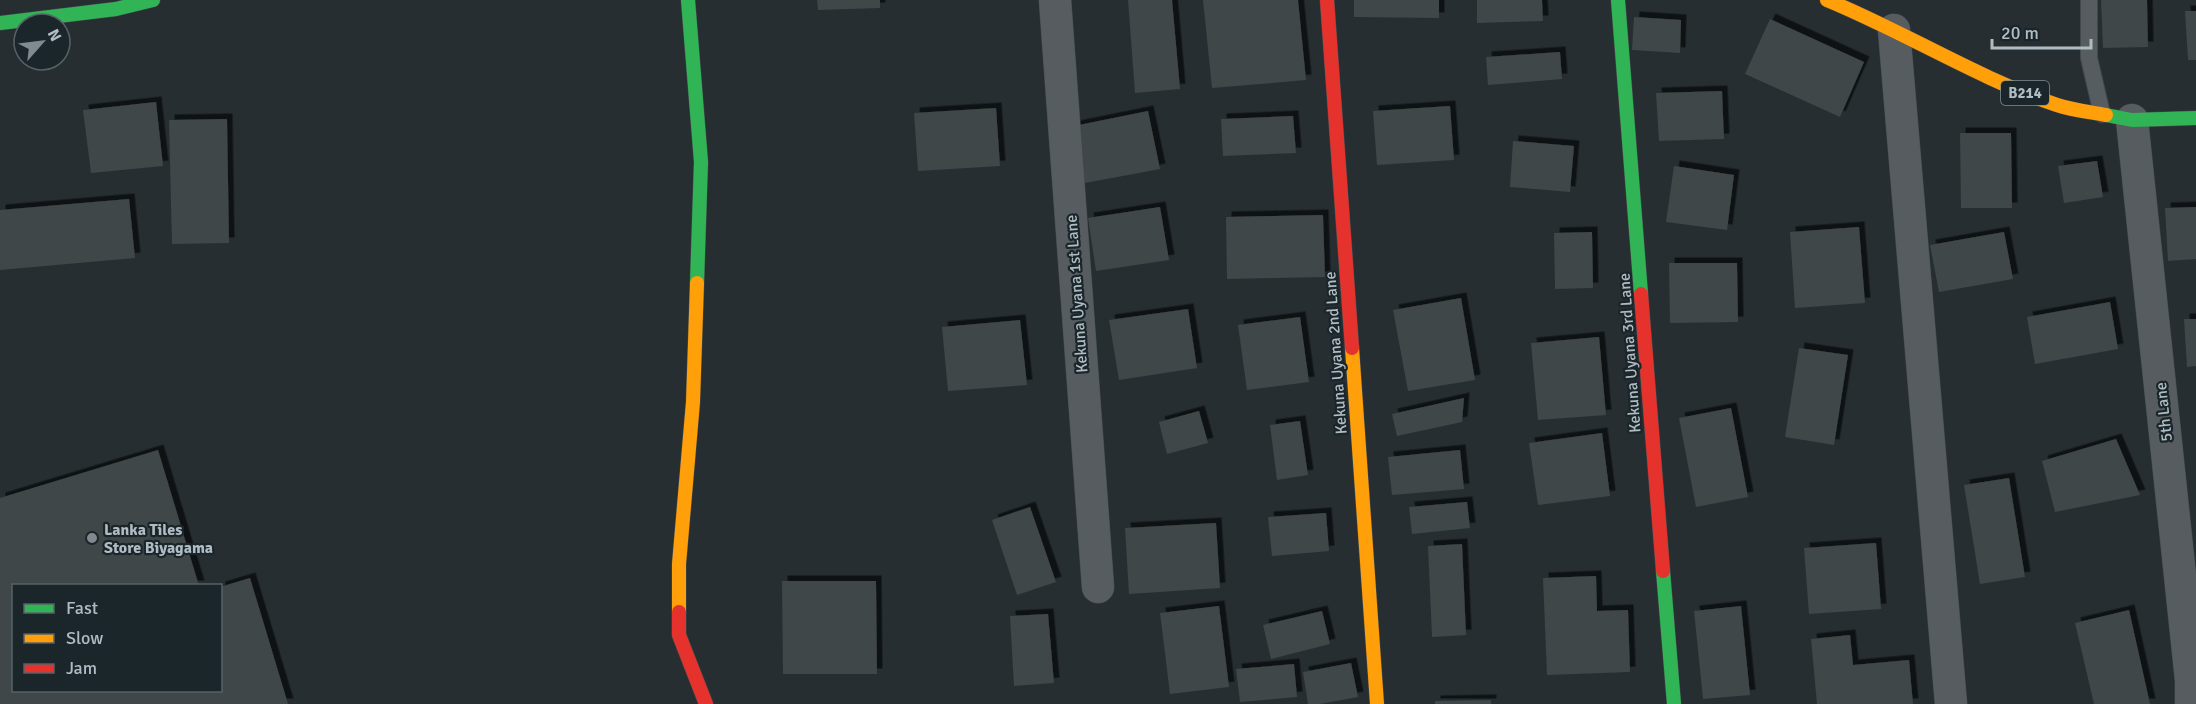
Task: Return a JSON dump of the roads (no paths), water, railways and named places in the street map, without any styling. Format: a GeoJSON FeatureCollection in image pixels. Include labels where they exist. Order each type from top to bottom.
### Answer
{"type":"FeatureCollection","features":[{"type":"Feature","properties":{"kind":"street"},"geometry":{"type":"LineString","coordinates":[[0,23],[116,9],[153,0]]}},
{"type":"Feature","properties":{"kind":"street"},"geometry":{"type":"LineString","coordinates":[[688,0],[701,162],[693,402],[679,564],[679,635],[706,704]]}},
{"type":"Feature","properties":{"kind":"street","name":"Kekuna Uyana 1st Lane"},"geometry":{"type":"LineString","coordinates":[[1055,0],[1098,587]]}},
{"type":"Feature","properties":{"kind":"street","name":"Kekuna Uyana 2nd Lane"},"geometry":{"type":"LineString","coordinates":[[1327,0],[1377,704]]}},
{"type":"Feature","properties":{"kind":"street","name":"Kekuna Uyana 3rd Lane"},"geometry":{"type":"LineString","coordinates":[[1618,0],[1674,704]]}},
{"type":"Feature","properties":{"kind":"street","name":"B214"},"geometry":{"type":"LineString","coordinates":[[1827,0],[1894,30],[1997,82],[2059,106],[2117,117],[2196,118]]}},
{"type":"Feature","properties":{"kind":"street"},"geometry":{"type":"LineString","coordinates":[[1894,30],[1951,704]]}},
{"type":"Feature","properties":{"kind":"street","name":"5th Lane"},"geometry":{"type":"LineString","coordinates":[[2117,117],[2193,688]]}},
{"type":"Feature","properties":{"kind":"lane"},"geometry":{"type":"LineString","coordinates":[[2089,0],[2089,58],[2117,117]]}},
{"type":"Feature","properties":{"kind":"place","name":"Lanka Tiles Store Biyagama"},"geometry":{"type":"Point","coordinates":[92,538]}}]}
